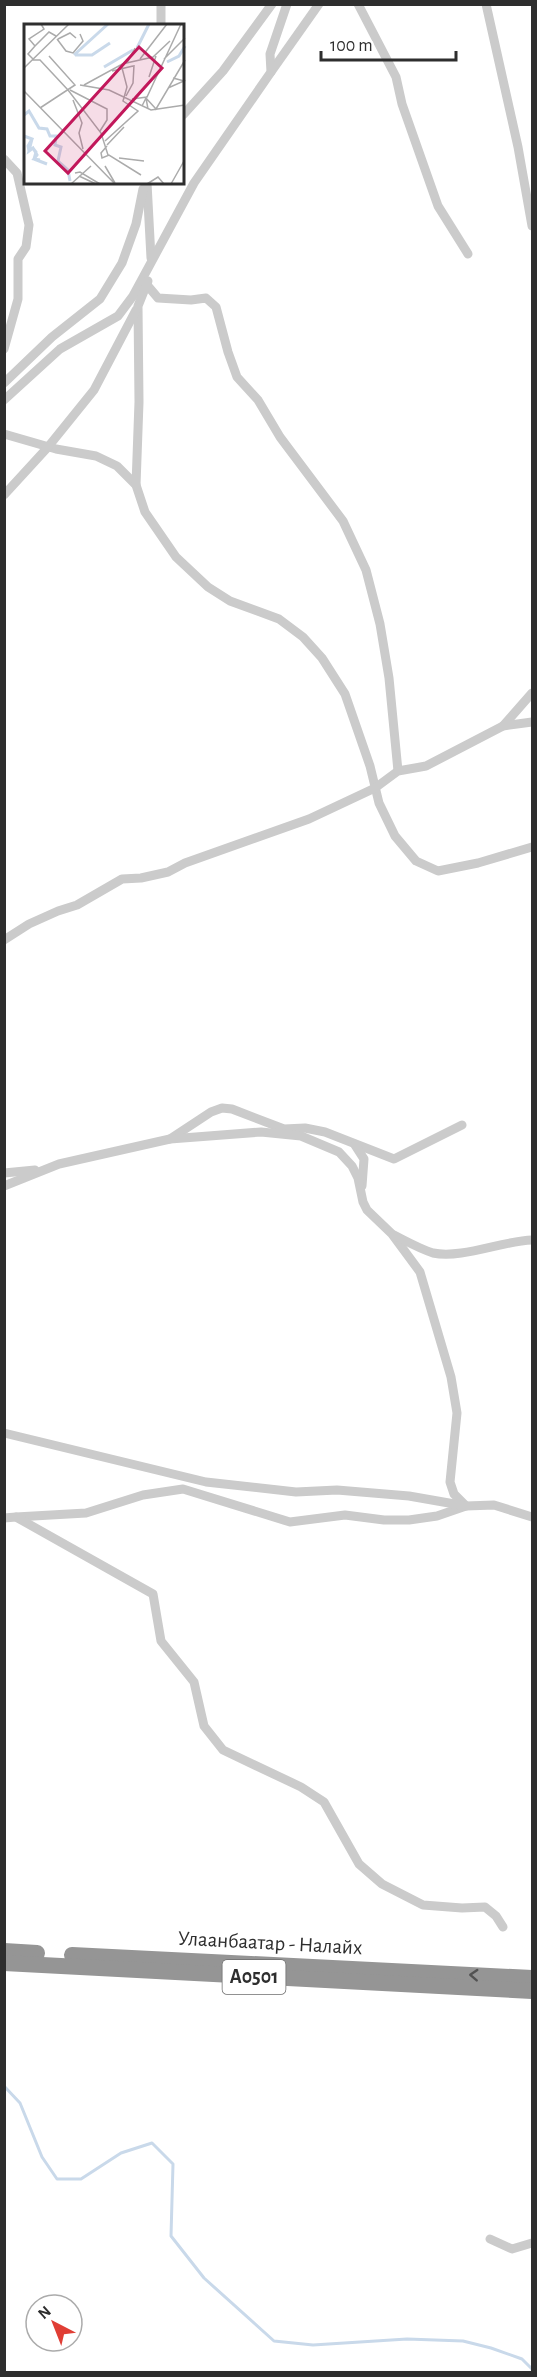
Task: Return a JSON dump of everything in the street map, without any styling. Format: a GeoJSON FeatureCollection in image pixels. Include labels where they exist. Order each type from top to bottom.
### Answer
{"type":"FeatureCollection","features":[{"type":"Feature","properties":{"kind":"highway","name":"Улаанбаатар - Налайх"},"geometry":{"type":"LineString","coordinates":[[4,1951],[532,1978]]}},
{"type":"Feature","properties":{"kind":"highway","name":"Улаанбаатар - Налайх"},"geometry":{"type":"LineString","coordinates":[[4,1963],[532,1991]]}},
{"type":"Feature","properties":{"kind":"street"},"geometry":{"type":"LineString","coordinates":[[161,4],[161,24]]}},
{"type":"Feature","properties":{"kind":"street"},"geometry":{"type":"LineString","coordinates":[[184,114],[223,71],[272,4]]}},
{"type":"Feature","properties":{"kind":"street"},"geometry":{"type":"LineString","coordinates":[[271,72],[270,54],[287,4]]}},
{"type":"Feature","properties":{"kind":"street"},"geometry":{"type":"LineString","coordinates":[[4,400],[60,349],[118,316],[133,296],[194,183],[319,4]]}},
{"type":"Feature","properties":{"kind":"street"},"geometry":{"type":"LineString","coordinates":[[358,4],[396,77],[402,104],[438,206],[468,254]]}},
{"type":"Feature","properties":{"kind":"street"},"geometry":{"type":"LineString","coordinates":[[486,4],[518,147],[532,226]]}},
{"type":"Feature","properties":{"kind":"street"},"geometry":{"type":"LineString","coordinates":[[4,159],[17,173],[29,225],[26,247],[18,259],[18,298],[4,349]]}},
{"type":"Feature","properties":{"kind":"street"},"geometry":{"type":"LineString","coordinates":[[4,495],[48,447],[94,390],[138,306],[147,285],[152,249],[146,184]]}},
{"type":"Feature","properties":{"kind":"street"},"geometry":{"type":"LineString","coordinates":[[4,383],[52,337],[100,299],[122,264],[136,224],[146,184]]}},
{"type":"Feature","properties":{"kind":"street"},"geometry":{"type":"LineString","coordinates":[[147,285],[158,298],[191,300],[206,298],[216,307],[237,377],[258,400],[280,437],[342,521],[366,570],[380,624],[393,708],[398,771]]}},
{"type":"Feature","properties":{"kind":"street"},"geometry":{"type":"LineString","coordinates":[[138,306],[139,402],[136,485],[145,512],[177,557],[207,587],[230,601],[279,619],[303,636],[322,658],[345,694],[367,756],[379,803],[395,836],[416,861],[438,871],[478,863],[532,847]]}},
{"type":"Feature","properties":{"kind":"street"},"geometry":{"type":"LineString","coordinates":[[4,434],[48,447],[96,456],[117,466],[136,485]]}},
{"type":"Feature","properties":{"kind":"street"},"geometry":{"type":"LineString","coordinates":[[503,726],[532,693]]}},
{"type":"Feature","properties":{"kind":"street"},"geometry":{"type":"LineString","coordinates":[[4,940],[29,924],[77,905],[122,879],[141,878],[168,872],[185,862],[309,819],[375,788],[398,771],[426,766],[503,726],[532,722]]}},
{"type":"Feature","properties":{"kind":"street"},"geometry":{"type":"LineString","coordinates":[[170,1139],[222,1108],[232,1109],[284,1129],[305,1128],[325,1132],[394,1159],[462,1125]]}},
{"type":"Feature","properties":{"kind":"street"},"geometry":{"type":"LineString","coordinates":[[4,1173],[43,1169],[170,1139],[246,1132],[354,1142]]}},
{"type":"Feature","properties":{"kind":"street"},"geometry":{"type":"LineString","coordinates":[[301,1136],[314,1140],[344,1156],[352,1166],[362,1191]]}},
{"type":"Feature","properties":{"kind":"street"},"geometry":{"type":"LineString","coordinates":[[354,1142],[364,1160],[362,1191],[363,1202],[367,1210],[392,1234],[420,1272],[451,1377],[457,1413],[450,1482],[454,1494],[466,1506]]}},
{"type":"Feature","properties":{"kind":"street"},"geometry":{"type":"LineString","coordinates":[[4,1186],[43,1169]]}},
{"type":"Feature","properties":{"kind":"street"},"geometry":{"type":"LineString","coordinates":[[392,1234],[434,1253],[467,1252],[498,1244],[532,1240]]}},
{"type":"Feature","properties":{"kind":"street"},"geometry":{"type":"LineString","coordinates":[[4,1433],[206,1482],[296,1491],[337,1490],[397,1495],[466,1506],[494,1505],[532,1517]]}},
{"type":"Feature","properties":{"kind":"street"},"geometry":{"type":"LineString","coordinates":[[4,1518],[86,1513],[143,1495],[183,1489],[290,1522],[345,1515],[375,1520],[409,1520],[437,1516],[466,1506]]}},
{"type":"Feature","properties":{"kind":"street"},"geometry":{"type":"LineString","coordinates":[[16,1517],[153,1594],[161,1641],[194,1682],[204,1726],[223,1750],[301,1787],[324,1802],[359,1863],[382,1884],[423,1905],[485,1907],[496,1916],[503,1927]]}},
{"type":"Feature","properties":{"kind":"street"},"geometry":{"type":"LineString","coordinates":[[490,2239],[512,2249],[532,2243]]}},
{"type":"Feature","properties":{"kind":"waterway"},"geometry":{"type":"LineString","coordinates":[[4,2086],[20,2103],[42,2157],[57,2179],[81,2179],[121,2153],[152,2143],[173,2164],[171,2236],[204,2278],[274,2341],[313,2345],[407,2339],[463,2341],[522,2359],[532,2369]]}}]}
